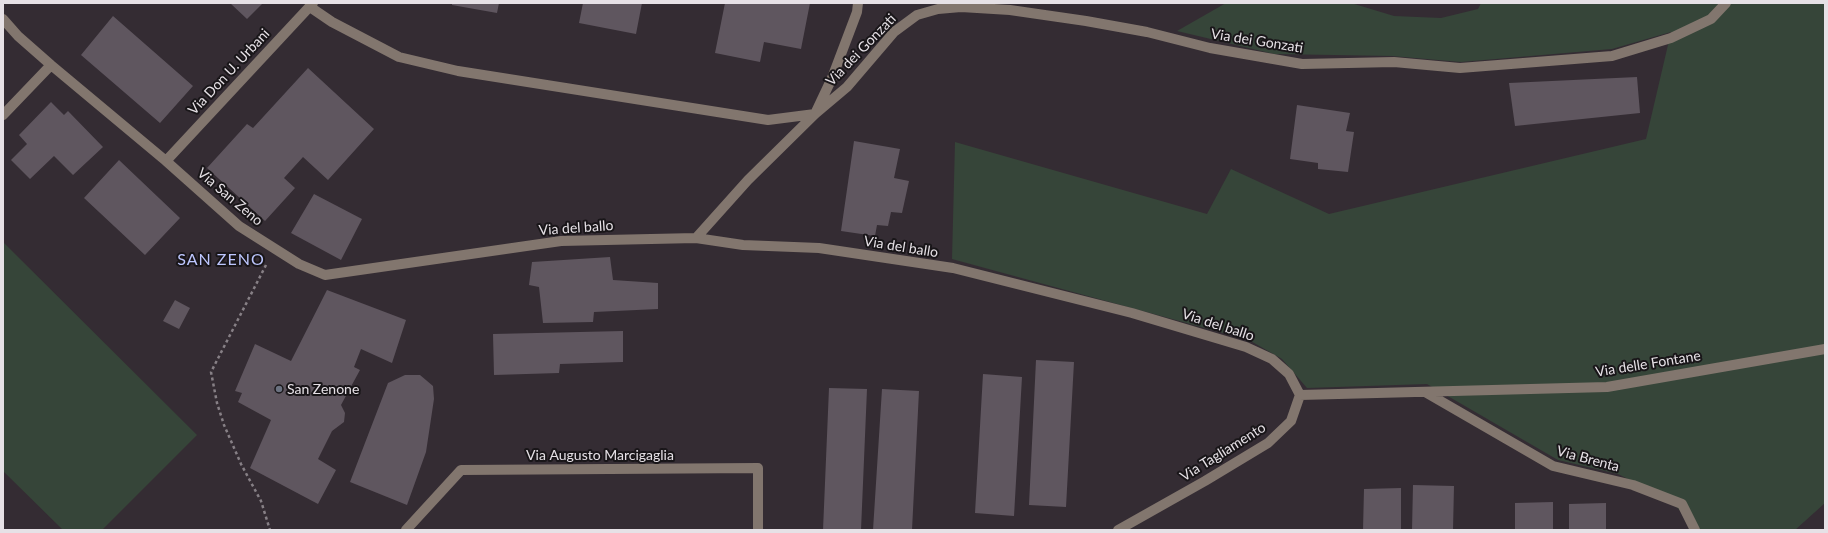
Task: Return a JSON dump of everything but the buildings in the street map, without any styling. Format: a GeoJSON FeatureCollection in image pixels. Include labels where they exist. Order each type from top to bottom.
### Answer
{"type":"FeatureCollection","features":[{"type":"Feature","properties":{"kind":"street","name":"Via dei Gonzati"},"geometry":{"type":"LineString","coordinates":[[815,114],[832,78],[857,12],[858,3]]}},
{"type":"Feature","properties":{"kind":"street","name":"Via dei Gonzati"},"geometry":{"type":"LineString","coordinates":[[696,238],[748,180],[815,114],[847,87],[894,32],[917,15],[938,9],[962,7],[1010,10],[1086,21],[1147,32],[1210,48],[1302,64],[1394,62],[1460,68],[1612,56],[1671,38],[1711,19],[1726,3]]}},
{"type":"Feature","properties":{"kind":"street"},"geometry":{"type":"LineString","coordinates":[[311,5],[332,22],[399,57],[458,71],[768,120],[815,114]]}},
{"type":"Feature","properties":{"kind":"street","name":"Via Don U. Urbani"},"geometry":{"type":"LineString","coordinates":[[166,160],[311,5]]}},
{"type":"Feature","properties":{"kind":"street","name":"Via San Zeno"},"geometry":{"type":"LineString","coordinates":[[3,19],[50,65],[166,160],[239,226],[299,264],[325,275],[469,255]]}},
{"type":"Feature","properties":{"kind":"street"},"geometry":{"type":"LineString","coordinates":[[3,114],[50,65]]}},
{"type":"Feature","properties":{"kind":"street","name":"Via del ballo"},"geometry":{"type":"LineString","coordinates":[[469,255],[561,240],[696,238],[743,244],[819,248],[953,268],[1132,313],[1246,347],[1272,358],[1289,374],[1300,395]]}},
{"type":"Feature","properties":{"kind":"street","name":"Via delle Fontane"},"geometry":{"type":"LineString","coordinates":[[1425,392],[1607,387],[1825,349]]}},
{"type":"Feature","properties":{"kind":"street"},"geometry":{"type":"LineString","coordinates":[[1300,395],[1425,392]]}},
{"type":"Feature","properties":{"kind":"street","name":"Via Brenta"},"geometry":{"type":"LineString","coordinates":[[1425,392],[1553,466],[1633,485],[1682,504],[1695,530]]}},
{"type":"Feature","properties":{"kind":"street","name":"Via Tagliamento"},"geometry":{"type":"LineString","coordinates":[[1118,530],[1205,481],[1268,443],[1291,421],[1300,395]]}},
{"type":"Feature","properties":{"kind":"street","name":"Via Augusto Marcigaglia"},"geometry":{"type":"LineString","coordinates":[[406,530],[461,470],[758,468],[758,530]]}},
{"type":"Feature","properties":{"kind":"path"},"geometry":{"type":"LineString","coordinates":[[270,530],[261,501],[241,464],[224,425],[217,403],[211,372],[274,249]]}},
{"type":"Feature","properties":{"kind":"green space"},"geometry":{"type":"Polygon","coordinates":[[[1226,3],[1351,3],[1394,16],[1441,18],[1478,9],[1481,3],[1825,3],[1825,503],[1795,530],[1698,530],[1670,500],[1618,474],[1558,460],[1427,384],[1307,388],[1282,359],[1249,340],[952,259],[955,142],[1207,214],[1231,169],[1329,214],[1646,139],[1671,32],[1612,49],[1461,62],[1392,56],[1274,54],[1177,31],[1226,3]]]}},
{"type":"Feature","properties":{"kind":"green space"},"geometry":{"type":"Polygon","coordinates":[[[3,242],[197,435],[102,530],[63,530],[3,471],[3,242]]]}},
{"type":"Feature","properties":{"kind":"place","name":"San Zenone"},"geometry":{"type":"Point","coordinates":[279,389]}},
{"type":"Feature","properties":{"kind":"district","name":"SAN ZENO"},"geometry":{"type":"Point","coordinates":[221,260]}}]}
